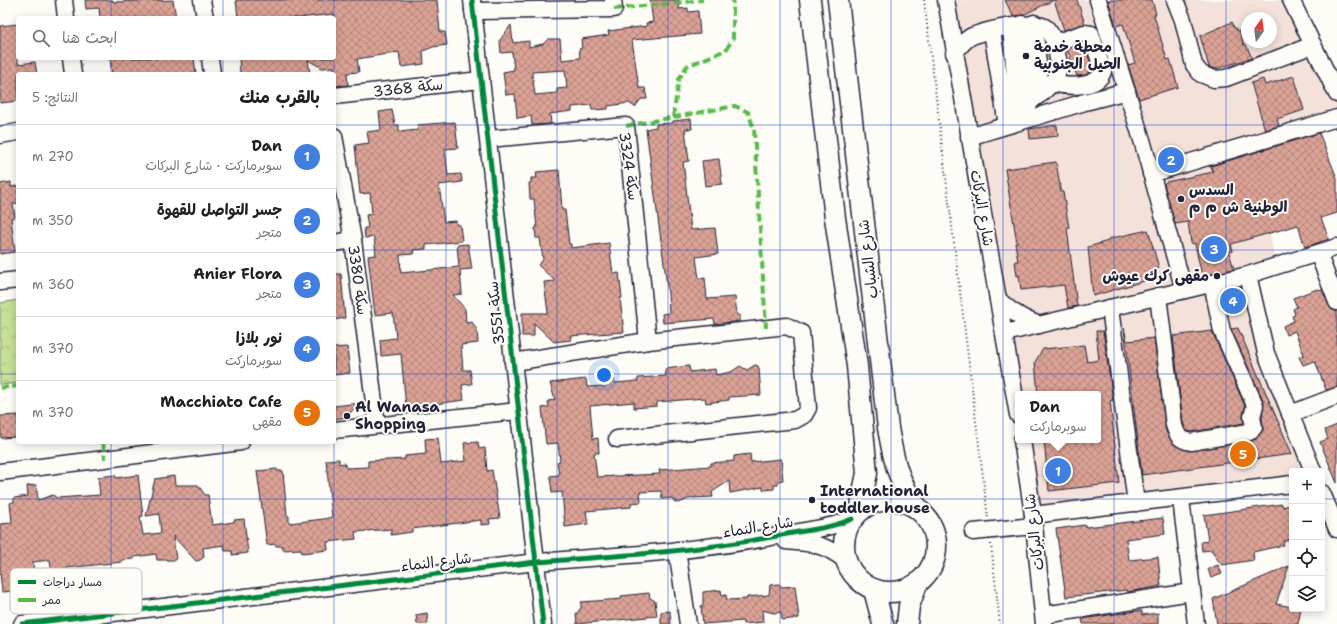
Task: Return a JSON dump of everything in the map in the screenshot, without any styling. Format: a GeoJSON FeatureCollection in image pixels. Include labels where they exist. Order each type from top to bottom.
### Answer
{"type":"FeatureCollection","features":[{"type":"Feature","properties":{"kind":"main road","name":"شارع الشباب"},"geometry":{"type":"LineString","coordinates":[[810,0],[835,218],[857,366],[867,473],[857,514]]}},
{"type":"Feature","properties":{"kind":"main road","name":"شارع الشباب"},"geometry":{"type":"LineString","coordinates":[[838,0],[888,428],[895,466],[907,495],[920,511]]}},
{"type":"Feature","properties":{"kind":"main road"},"geometry":{"type":"LineString","coordinates":[[907,624],[909,606],[917,584],[930,569],[936,551],[934,533],[931,524],[920,511],[897,501],[884,500],[872,504],[857,514],[844,539],[846,560],[856,578],[874,590],[888,592],[903,591],[917,584]]}},
{"type":"Feature","properties":{"kind":"main road"},"geometry":{"type":"LineString","coordinates":[[874,590],[883,624]]}},
{"type":"Feature","properties":{"kind":"street"},"geometry":{"type":"LineString","coordinates":[[64,0],[66,16]]}},
{"type":"Feature","properties":{"kind":"street"},"geometry":{"type":"LineString","coordinates":[[202,0],[205,16]]}},
{"type":"Feature","properties":{"kind":"street"},"geometry":{"type":"LineString","coordinates":[[473,6],[614,9],[612,0]]}},
{"type":"Feature","properties":{"kind":"street"},"geometry":{"type":"LineString","coordinates":[[947,6],[959,0]]}},
{"type":"Feature","properties":{"kind":"street"},"geometry":{"type":"LineString","coordinates":[[1098,0],[1152,174],[1184,290]]}},
{"type":"Feature","properties":{"kind":"street"},"geometry":{"type":"LineString","coordinates":[[1175,0],[1183,20],[1194,66],[1201,74],[1214,79],[1226,78],[1313,45]]}},
{"type":"Feature","properties":{"kind":"street"},"geometry":{"type":"LineString","coordinates":[[1291,0],[1337,94]]}},
{"type":"Feature","properties":{"kind":"street","name":"سكة 3551"},"geometry":{"type":"LineString","coordinates":[[473,6],[489,139],[517,411],[543,624]]}},
{"type":"Feature","properties":{"kind":"street","name":"شارع البركات"},"geometry":{"type":"LineString","coordinates":[[947,6],[1015,396]]}},
{"type":"Feature","properties":{"kind":"street"},"geometry":{"type":"LineString","coordinates":[[1022,25],[1027,107]]}},
{"type":"Feature","properties":{"kind":"street"},"geometry":{"type":"LineString","coordinates":[[1022,25],[1027,107]]}},
{"type":"Feature","properties":{"kind":"street"},"geometry":{"type":"LineString","coordinates":[[954,53],[971,36],[1022,25],[1045,26],[1052,35],[1059,60],[1057,73],[1027,107]]}},
{"type":"Feature","properties":{"kind":"street"},"geometry":{"type":"LineString","coordinates":[[950,28],[971,36]]}},
{"type":"Feature","properties":{"kind":"street"},"geometry":{"type":"LineString","coordinates":[[992,31],[1027,107]]}},
{"type":"Feature","properties":{"kind":"street"},"geometry":{"type":"LineString","coordinates":[[969,137],[1027,107],[1073,86],[1089,83],[1098,79],[1103,71],[1091,34],[1084,33],[1054,43]]}},
{"type":"Feature","properties":{"kind":"street"},"geometry":{"type":"LineString","coordinates":[[71,60],[73,72]]}},
{"type":"Feature","properties":{"kind":"street"},"geometry":{"type":"LineString","coordinates":[[210,60],[212,72]]}},
{"type":"Feature","properties":{"kind":"street","name":"سكة 3368"},"geometry":{"type":"LineString","coordinates":[[336,96],[481,80]]}},
{"type":"Feature","properties":{"kind":"street"},"geometry":{"type":"LineString","coordinates":[[1027,107],[1127,91]]}},
{"type":"Feature","properties":{"kind":"street"},"geometry":{"type":"LineString","coordinates":[[1152,174],[1337,118]]}},
{"type":"Feature","properties":{"kind":"street","name":"سكة 3324"},"geometry":{"type":"LineString","coordinates":[[489,139],[626,126],[648,341]]}},
{"type":"Feature","properties":{"kind":"street"},"geometry":{"type":"LineString","coordinates":[[0,135],[16,132]]}},
{"type":"Feature","properties":{"kind":"street","name":"سكة 3380"},"geometry":{"type":"LineString","coordinates":[[336,147],[353,240],[377,425]]}},
{"type":"Feature","properties":{"kind":"street"},"geometry":{"type":"LineString","coordinates":[[336,243],[353,240]]}},
{"type":"Feature","properties":{"kind":"street"},"geometry":{"type":"LineString","coordinates":[[1005,333],[1248,275],[1337,247]]}},
{"type":"Feature","properties":{"kind":"street"},"geometry":{"type":"LineString","coordinates":[[1318,253],[1337,302]]}},
{"type":"Feature","properties":{"kind":"street"},"geometry":{"type":"LineString","coordinates":[[1248,275],[1266,353],[1312,468]]}},
{"type":"Feature","properties":{"kind":"street"},"geometry":{"type":"LineString","coordinates":[[0,282],[16,280]]}},
{"type":"Feature","properties":{"kind":"street"},"geometry":{"type":"LineString","coordinates":[[1158,296],[1174,425],[1177,435],[1183,440],[1191,442],[1249,432],[1254,427],[1252,417],[1255,405],[1222,331],[1212,283]]}},
{"type":"Feature","properties":{"kind":"street"},"geometry":{"type":"LineString","coordinates":[[998,299],[1005,307],[1019,317],[1039,325]]}},
{"type":"Feature","properties":{"kind":"street"},"geometry":{"type":"LineString","coordinates":[[1110,308],[1136,503]]}},
{"type":"Feature","properties":{"kind":"street"},"geometry":{"type":"LineString","coordinates":[[1010,363],[1018,344],[1039,325]]}},
{"type":"Feature","properties":{"kind":"street"},"geometry":{"type":"LineString","coordinates":[[513,362],[648,341],[787,326],[801,333],[808,408],[804,415],[795,420],[617,439]]}},
{"type":"Feature","properties":{"kind":"street"},"geometry":{"type":"LineString","coordinates":[[1290,414],[1337,396]]}},
{"type":"Feature","properties":{"kind":"street"},"geometry":{"type":"LineString","coordinates":[[336,430],[517,411]]}},
{"type":"Feature","properties":{"kind":"street","name":"شارع البركات"},"geometry":{"type":"LineString","coordinates":[[1022,443],[1034,521],[1044,620]]}},
{"type":"Feature","properties":{"kind":"street"},"geometry":{"type":"LineString","coordinates":[[0,472],[225,444]]}},
{"type":"Feature","properties":{"kind":"street"},"geometry":{"type":"LineString","coordinates":[[973,532],[989,531],[1034,521],[1136,503],[1180,499],[1289,484]]}},
{"type":"Feature","properties":{"kind":"street"},"geometry":{"type":"LineString","coordinates":[[1180,499],[1196,624]]}},
{"type":"Feature","properties":{"kind":"street"},"geometry":{"type":"LineString","coordinates":[[1325,500],[1337,529]]}},
{"type":"Feature","properties":{"kind":"street","name":"شارع النماء"},"geometry":{"type":"LineString","coordinates":[[22,624],[124,618],[536,562],[677,550],[767,539],[826,528],[857,514]]}},
{"type":"Feature","properties":{"kind":"street","name":"شارع النماء"},"geometry":{"type":"LineString","coordinates":[[767,539],[811,543],[824,546],[846,560]]}},
{"type":"Feature","properties":{"kind":"street"},"geometry":{"type":"LineString","coordinates":[[677,550],[688,624]]}},
{"type":"Feature","properties":{"kind":"street"},"geometry":{"type":"LineString","coordinates":[[1044,620],[1191,592]]}},
{"type":"Feature","properties":{"kind":"path"},"geometry":{"type":"LineString","coordinates":[[924,0],[1000,624]]}},
{"type":"Feature","properties":{"kind":"shaded area"},"geometry":{"type":"Polygon","coordinates":[[[951,0],[1291,0],[1337,94],[1337,118],[1253,145],[1276,266],[1248,275],[1313,468],[1289,468],[1289,485],[1033,515],[1021,443],[1101,443],[1101,391],[1017,391],[951,0]]]}},
{"type":"Feature","properties":{"kind":"green space"},"geometry":{"type":"Polygon","coordinates":[[[16,300],[16,383],[0,385],[0,303],[16,300]]]}},
{"type":"Feature","properties":{"kind":"building"},"geometry":{"type":"Polygon","coordinates":[[[85,0],[113,0],[113,2],[173,0],[176,16],[100,16],[99,8],[86,9],[85,0]]]}},
{"type":"Feature","properties":{"kind":"building"},"geometry":{"type":"Polygon","coordinates":[[[236,0],[437,0],[440,32],[445,32],[447,45],[433,47],[423,51],[424,64],[401,67],[399,52],[357,59],[359,72],[347,73],[348,85],[336,86],[336,72],[334,72],[334,67],[322,68],[308,60],[336,60],[336,16],[334,16],[334,14],[316,16],[238,16],[236,0]]]}},
{"type":"Feature","properties":{"kind":"building"},"geometry":{"type":"Polygon","coordinates":[[[650,0],[679,0],[679,9],[688,8],[688,12],[698,11],[700,34],[632,40],[639,88],[645,88],[647,99],[641,99],[635,107],[629,103],[608,106],[608,109],[592,110],[591,105],[572,107],[572,111],[550,114],[551,124],[532,125],[531,116],[517,118],[515,94],[506,95],[503,72],[514,70],[512,52],[501,53],[500,40],[511,25],[513,43],[529,41],[529,47],[543,44],[548,39],[560,39],[562,60],[580,58],[579,49],[582,48],[581,39],[609,35],[608,31],[647,26],[646,23],[653,22],[650,0]],[[565,70],[532,72],[535,95],[557,93],[557,89],[567,88],[565,70]]]}},
{"type":"Feature","properties":{"kind":"building"},"geometry":{"type":"Polygon","coordinates":[[[1005,0],[1054,0],[1023,15],[1013,16],[1005,0]]]}},
{"type":"Feature","properties":{"kind":"building"},"geometry":{"type":"Polygon","coordinates":[[[1054,0],[1077,0],[1085,24],[1064,30],[1054,0]]]}},
{"type":"Feature","properties":{"kind":"building"},"geometry":{"type":"Polygon","coordinates":[[[1108,0],[1152,0],[1156,14],[1154,15],[1167,60],[1170,59],[1178,87],[1139,99],[1128,65],[1135,63],[1123,24],[1116,26],[1108,0]]]}},
{"type":"Feature","properties":{"kind":"building"},"geometry":{"type":"Polygon","coordinates":[[[1232,22],[1234,28],[1236,28],[1237,31],[1239,30],[1241,36],[1241,48],[1247,48],[1252,58],[1215,69],[1209,67],[1200,36],[1232,22]]]}},
{"type":"Feature","properties":{"kind":"building"},"geometry":{"type":"Polygon","coordinates":[[[16,24],[16,60],[18,60],[18,64],[35,62],[37,72],[16,72],[16,101],[0,103],[0,26],[16,24]]]}},
{"type":"Feature","properties":{"kind":"building"},"geometry":{"type":"Polygon","coordinates":[[[1084,43],[1093,70],[1086,75],[1077,76],[1067,49],[1084,43]]]}},
{"type":"Feature","properties":{"kind":"building"},"geometry":{"type":"Polygon","coordinates":[[[110,60],[194,60],[196,72],[112,72],[110,60]]]}},
{"type":"Feature","properties":{"kind":"building"},"geometry":{"type":"Polygon","coordinates":[[[239,60],[308,60],[310,72],[240,72],[239,60]]]}},
{"type":"Feature","properties":{"kind":"building"},"geometry":{"type":"Polygon","coordinates":[[[1294,76],[1304,110],[1277,119],[1279,126],[1265,130],[1251,83],[1263,79],[1265,85],[1294,76]]]}},
{"type":"Feature","properties":{"kind":"building"},"geometry":{"type":"Polygon","coordinates":[[[392,110],[395,125],[399,125],[399,132],[418,130],[417,125],[455,122],[458,148],[445,149],[448,175],[461,174],[462,182],[439,185],[444,222],[456,221],[457,225],[460,225],[462,241],[426,245],[426,249],[413,250],[414,254],[400,255],[401,273],[459,267],[457,245],[468,244],[472,269],[460,270],[462,294],[453,295],[465,309],[466,323],[472,322],[477,330],[478,343],[461,345],[463,370],[470,370],[472,384],[462,385],[464,400],[406,408],[401,354],[381,356],[380,340],[396,338],[393,313],[375,315],[368,256],[376,255],[374,237],[365,238],[364,228],[368,228],[366,215],[372,214],[370,193],[360,194],[355,145],[369,143],[367,132],[381,130],[379,112],[392,110]]]}},
{"type":"Feature","properties":{"kind":"building"},"geometry":{"type":"Polygon","coordinates":[[[691,119],[692,129],[685,129],[689,161],[683,162],[691,230],[715,228],[718,254],[696,257],[699,279],[705,278],[707,299],[735,297],[737,315],[740,315],[740,321],[715,324],[714,319],[663,323],[662,314],[669,313],[668,293],[646,129],[656,127],[656,124],[673,123],[673,121],[691,119]]]}},
{"type":"Feature","properties":{"kind":"building"},"geometry":{"type":"Polygon","coordinates":[[[1057,125],[1058,136],[1030,139],[1029,129],[1057,125]]]}},
{"type":"Feature","properties":{"kind":"building"},"geometry":{"type":"Polygon","coordinates":[[[1319,133],[1337,178],[1337,213],[1321,218],[1329,239],[1305,247],[1298,225],[1231,244],[1233,251],[1229,252],[1234,269],[1202,276],[1195,244],[1191,243],[1188,222],[1175,224],[1164,184],[1166,182],[1213,172],[1211,166],[1319,133]]]}},
{"type":"Feature","properties":{"kind":"building"},"geometry":{"type":"Polygon","coordinates":[[[719,159],[722,184],[705,186],[702,161],[719,159]]]}},
{"type":"Feature","properties":{"kind":"building"},"geometry":{"type":"Polygon","coordinates":[[[1056,162],[1069,228],[1067,228],[1077,306],[1068,308],[1064,285],[1021,290],[1015,261],[1018,261],[1015,243],[1017,243],[1005,169],[1056,162]]]}},
{"type":"Feature","properties":{"kind":"building"},"geometry":{"type":"Polygon","coordinates":[[[559,170],[562,210],[565,210],[569,244],[571,244],[571,248],[609,243],[613,274],[619,273],[624,332],[570,336],[571,340],[554,342],[534,323],[534,336],[522,336],[522,313],[548,313],[544,282],[555,281],[538,265],[543,260],[540,238],[536,238],[535,228],[537,228],[534,199],[530,199],[529,183],[531,183],[531,178],[537,178],[536,172],[559,170]]]}},
{"type":"Feature","properties":{"kind":"building"},"geometry":{"type":"Polygon","coordinates":[[[11,182],[11,187],[16,186],[16,203],[13,204],[15,217],[11,218],[15,252],[0,254],[0,184],[11,182]]]}},
{"type":"Feature","properties":{"kind":"building"},"geometry":{"type":"Polygon","coordinates":[[[1148,230],[1159,268],[1156,269],[1158,277],[1093,296],[1088,247],[1108,241],[1108,239],[1148,230]]]}},
{"type":"Feature","properties":{"kind":"building"},"geometry":{"type":"Polygon","coordinates":[[[336,274],[341,274],[345,318],[336,320],[336,274]]]}},
{"type":"Feature","properties":{"kind":"building"},"geometry":{"type":"Polygon","coordinates":[[[1317,289],[1322,290],[1331,309],[1337,311],[1337,387],[1326,390],[1315,361],[1303,365],[1299,357],[1304,355],[1295,331],[1286,335],[1283,326],[1294,321],[1292,316],[1295,315],[1293,309],[1297,307],[1293,298],[1317,289]]]}},
{"type":"Feature","properties":{"kind":"building"},"geometry":{"type":"Polygon","coordinates":[[[1124,328],[1127,341],[1154,338],[1166,432],[1176,446],[1192,451],[1251,441],[1256,439],[1263,430],[1262,417],[1264,402],[1231,329],[1238,328],[1292,454],[1142,475],[1124,328]]]}},
{"type":"Feature","properties":{"kind":"building"},"geometry":{"type":"Polygon","coordinates":[[[1096,331],[1103,331],[1113,400],[1110,401],[1119,483],[1049,491],[1044,443],[1101,443],[1101,391],[1038,391],[1035,362],[1043,349],[1084,345],[1087,362],[1099,360],[1096,331]]]}},
{"type":"Feature","properties":{"kind":"building"},"geometry":{"type":"Polygon","coordinates":[[[1212,331],[1245,406],[1243,415],[1244,423],[1191,432],[1186,430],[1183,423],[1173,336],[1212,331]]]}},
{"type":"Feature","properties":{"kind":"building"},"geometry":{"type":"Polygon","coordinates":[[[347,347],[350,373],[336,375],[336,348],[347,347]]]}},
{"type":"Feature","properties":{"kind":"building"},"geometry":{"type":"Polygon","coordinates":[[[755,365],[758,366],[759,369],[761,395],[729,397],[729,400],[706,403],[705,398],[657,402],[657,406],[634,408],[634,402],[590,406],[593,439],[598,438],[599,453],[594,453],[597,477],[660,474],[659,470],[711,466],[711,463],[734,461],[734,456],[750,454],[751,462],[781,459],[783,480],[778,481],[778,485],[774,485],[774,489],[763,490],[763,487],[730,493],[729,481],[712,492],[713,497],[693,497],[679,503],[675,502],[672,498],[662,499],[661,491],[640,492],[641,502],[631,503],[631,507],[586,511],[588,524],[565,527],[562,492],[552,493],[550,476],[559,475],[557,462],[560,461],[558,443],[546,444],[542,408],[549,407],[548,401],[555,400],[550,383],[586,379],[587,387],[605,386],[605,380],[614,379],[615,383],[638,381],[638,378],[666,376],[665,369],[689,366],[690,372],[715,369],[716,375],[731,372],[740,366],[747,370],[755,365]]]}},
{"type":"Feature","properties":{"kind":"building"},"geometry":{"type":"Polygon","coordinates":[[[360,403],[346,417],[336,419],[336,406],[360,403]]]}},
{"type":"Feature","properties":{"kind":"building"},"geometry":{"type":"Polygon","coordinates":[[[16,415],[16,437],[1,438],[0,416],[16,415]]]}},
{"type":"Feature","properties":{"kind":"building"},"geometry":{"type":"Polygon","coordinates":[[[1337,425],[1337,483],[1320,442],[1328,439],[1325,430],[1337,425]]]}},
{"type":"Feature","properties":{"kind":"building"},"geometry":{"type":"Polygon","coordinates":[[[438,438],[441,464],[466,461],[464,443],[478,442],[479,449],[485,448],[487,471],[492,470],[500,518],[489,519],[490,524],[481,525],[481,520],[412,529],[412,532],[391,535],[391,529],[355,532],[356,539],[327,542],[328,550],[302,553],[301,549],[283,550],[283,546],[276,546],[276,544],[267,545],[257,471],[277,469],[277,471],[283,471],[289,523],[324,519],[332,517],[326,460],[339,459],[339,464],[345,463],[346,468],[368,467],[368,461],[405,459],[405,456],[426,454],[425,439],[438,438]]]}},
{"type":"Feature","properties":{"kind":"building"},"geometry":{"type":"Polygon","coordinates":[[[115,475],[116,478],[138,475],[143,516],[140,517],[143,535],[161,533],[159,514],[146,516],[155,479],[174,476],[175,485],[198,485],[205,495],[208,495],[212,525],[244,519],[248,553],[232,555],[232,551],[225,551],[224,545],[203,548],[204,557],[196,561],[173,536],[176,560],[157,560],[156,554],[134,557],[134,559],[122,560],[122,562],[67,568],[51,568],[50,560],[33,562],[34,568],[10,568],[10,591],[2,592],[0,572],[0,524],[12,523],[10,503],[14,502],[14,498],[28,496],[27,486],[36,485],[38,500],[53,495],[57,498],[100,495],[98,477],[115,475]]]}},
{"type":"Feature","properties":{"kind":"building"},"geometry":{"type":"Polygon","coordinates":[[[1282,504],[1283,507],[1289,505],[1289,539],[1283,542],[1284,545],[1253,552],[1254,560],[1222,565],[1212,550],[1202,551],[1201,542],[1208,541],[1204,515],[1282,504]]]}},
{"type":"Feature","properties":{"kind":"building"},"geometry":{"type":"Polygon","coordinates":[[[1163,518],[1165,534],[1126,539],[1129,560],[1158,557],[1161,586],[1128,592],[1127,590],[1066,597],[1056,529],[1163,518]]]}},
{"type":"Feature","properties":{"kind":"building"},"geometry":{"type":"Polygon","coordinates":[[[1218,565],[1222,574],[1211,578],[1208,569],[1218,565]]]}},
{"type":"Feature","properties":{"kind":"building"},"geometry":{"type":"Polygon","coordinates":[[[1289,566],[1276,604],[1289,606],[1289,612],[1300,612],[1298,624],[1217,624],[1213,599],[1289,566]]]}},
{"type":"Feature","properties":{"kind":"building"},"geometry":{"type":"Polygon","coordinates":[[[779,584],[782,587],[795,586],[799,618],[782,620],[781,612],[774,613],[762,610],[763,622],[743,624],[743,621],[703,624],[701,606],[703,606],[703,592],[721,590],[722,596],[726,595],[727,600],[747,599],[747,597],[769,595],[770,585],[779,584]]]}},
{"type":"Feature","properties":{"kind":"building"},"geometry":{"type":"Polygon","coordinates":[[[649,593],[650,598],[655,601],[657,616],[577,624],[576,614],[581,608],[581,602],[622,599],[621,596],[649,593]]]}},
{"type":"Feature","properties":{"kind":"building"},"geometry":{"type":"Polygon","coordinates":[[[670,611],[671,624],[661,624],[661,612],[670,611]]]}},
{"type":"Feature","properties":{"kind":"building"},"geometry":{"type":"Polygon","coordinates":[[[1142,611],[1142,615],[1158,613],[1158,624],[1083,624],[1082,619],[1142,611]]]}},
{"type":"Feature","properties":{"kind":"building"},"geometry":{"type":"Polygon","coordinates":[[[427,613],[428,624],[417,624],[416,615],[427,613]]]}},
{"type":"Feature","properties":{"kind":"marked path"},"geometry":{"type":"LineString","coordinates":[[614,9],[703,0]]}},
{"type":"Feature","properties":{"kind":"marked path"},"geometry":{"type":"LineString","coordinates":[[673,117],[679,79],[687,66],[726,50],[733,38],[733,0]]}},
{"type":"Feature","properties":{"kind":"marked path"},"geometry":{"type":"LineString","coordinates":[[626,126],[735,106],[748,112],[754,129],[766,328]]}},
{"type":"Feature","properties":{"kind":"marked path"},"geometry":{"type":"LineString","coordinates":[[0,388],[16,386]]}},
{"type":"Feature","properties":{"kind":"marked path"},"geometry":{"type":"LineString","coordinates":[[103,444],[105,459]]}},
{"type":"Feature","properties":{"kind":"cycle path"},"geometry":{"type":"LineString","coordinates":[[472,0],[543,624]]}},
{"type":"Feature","properties":{"kind":"cycle path"},"geometry":{"type":"LineString","coordinates":[[142,610],[536,562],[693,549],[756,540],[836,525],[852,519]]}},
{"type":"Feature","properties":{"kind":"cycle path"},"geometry":{"type":"LineString","coordinates":[[22,624],[105,614]]}},
{"type":"Feature","properties":{"kind":"place","name":"محطة خدمة الحيل الجنوبية"},"geometry":{"type":"Point","coordinates":[1026,56]}},
{"type":"Feature","properties":{"kind":"place","name":"جسر التواصل للقهوة"},"geometry":{"type":"Point","coordinates":[1171,160]}},
{"type":"Feature","properties":{"kind":"place","name":"السدس الوطنیة ش م م"},"geometry":{"type":"Point","coordinates":[1181,199]}},
{"type":"Feature","properties":{"kind":"place","name":"Anier Flora"},"geometry":{"type":"Point","coordinates":[1214,249]}},
{"type":"Feature","properties":{"kind":"place","name":"مقهى كرك عيوش"},"geometry":{"type":"Point","coordinates":[1217,276]}},
{"type":"Feature","properties":{"kind":"place","name":"نور بلازا"},"geometry":{"type":"Point","coordinates":[1233,301]}},
{"type":"Feature","properties":{"kind":"place","name":"Al Wanasa Shopping"},"geometry":{"type":"Point","coordinates":[347,416]}},
{"type":"Feature","properties":{"kind":"place","name":"Macchiato Cafe"},"geometry":{"type":"Point","coordinates":[1243,454]}},
{"type":"Feature","properties":{"kind":"place","name":"Dan"},"geometry":{"type":"Point","coordinates":[1058,471]}},
{"type":"Feature","properties":{"kind":"place","name":"International toddler house"},"geometry":{"type":"Point","coordinates":[812,500]}}]}
